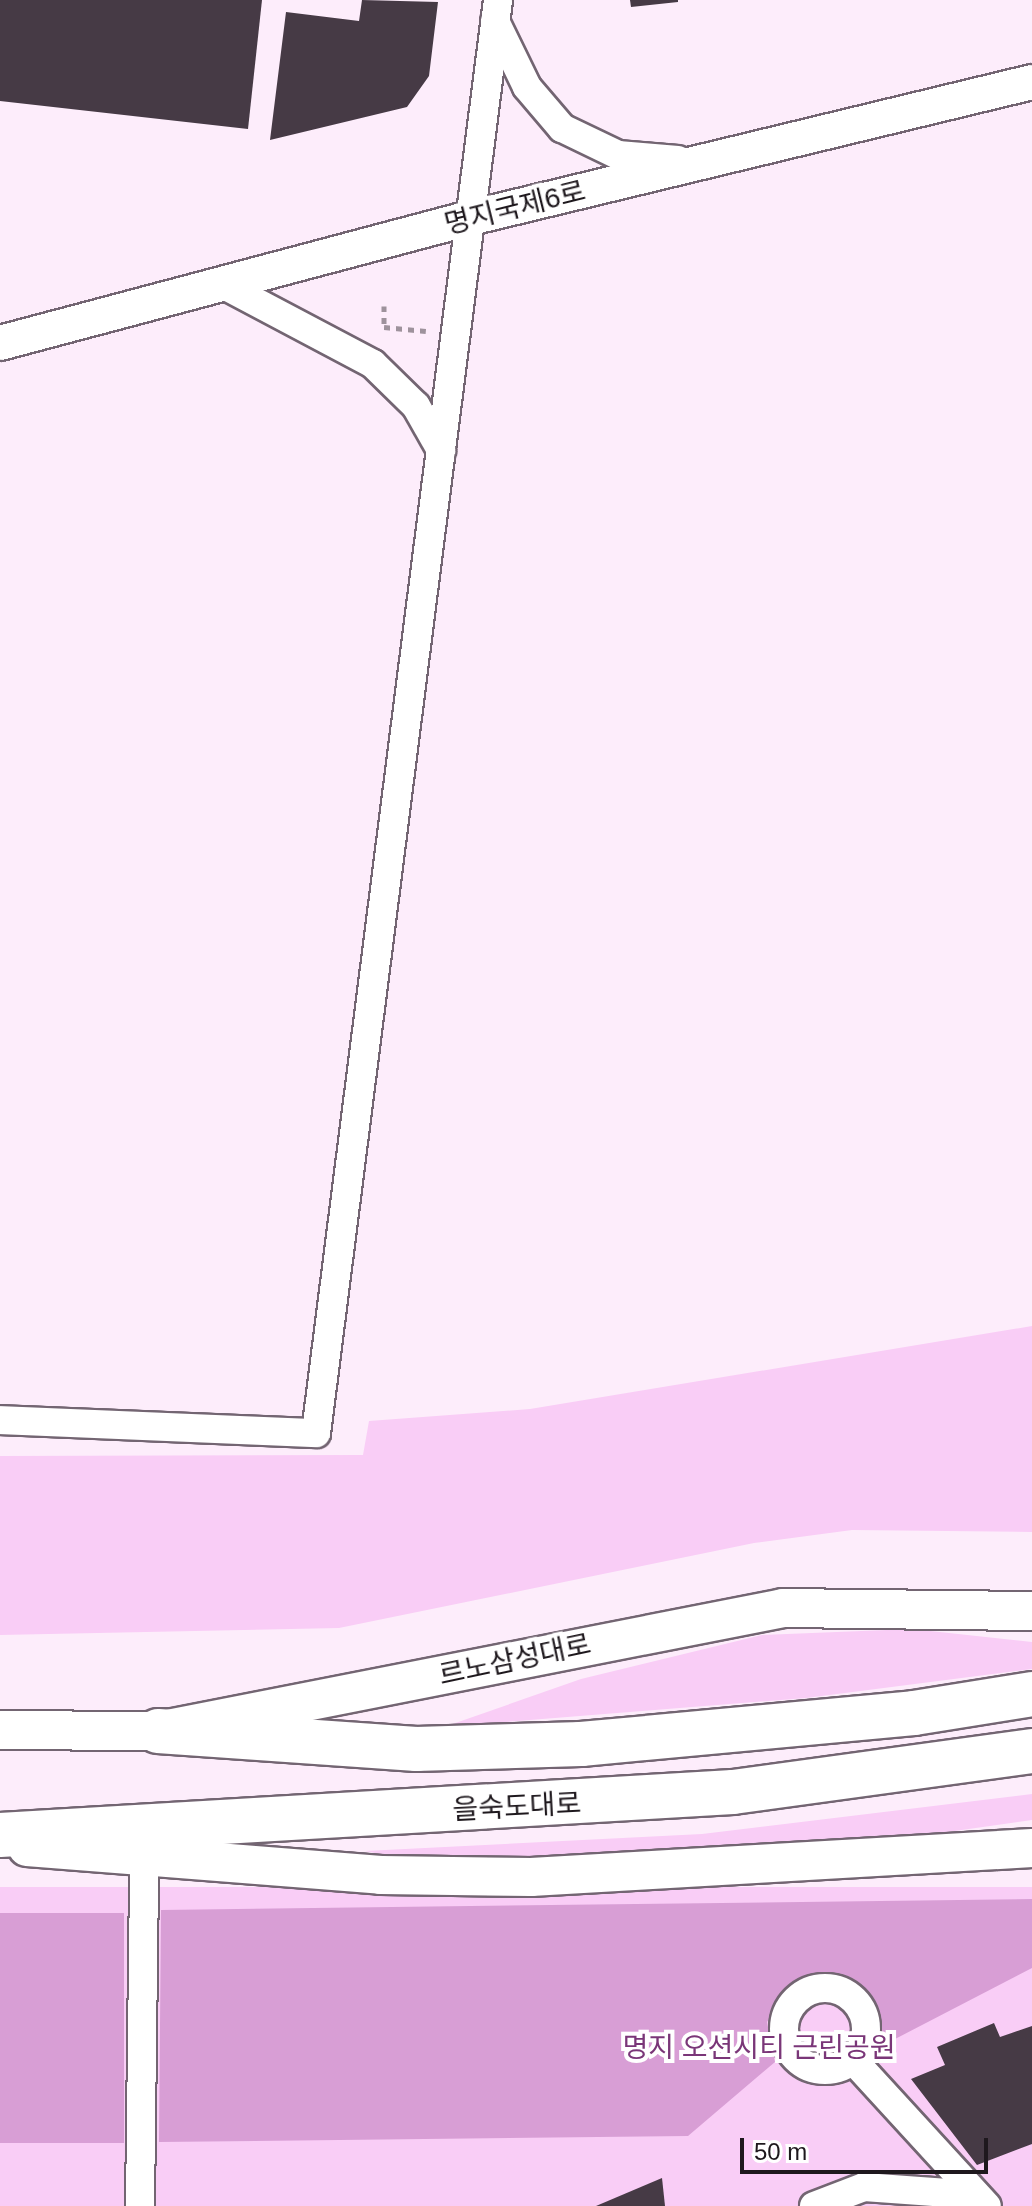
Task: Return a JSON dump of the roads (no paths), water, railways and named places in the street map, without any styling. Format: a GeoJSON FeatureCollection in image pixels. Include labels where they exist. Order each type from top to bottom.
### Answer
{"type":"FeatureCollection","features":[{"type":"Feature","properties":{"kind":"highway"},"geometry":{"type":"LineString","coordinates":[[158,1731],[416,1749],[581,1744],[899,1715],[1032,1694]]}},
{"type":"Feature","properties":{"kind":"highway","name":"을숙도대로"},"geometry":{"type":"LineString","coordinates":[[0,1835],[733,1792],[1032,1751]]}},
{"type":"Feature","properties":{"kind":"main road","name":"르노삼성대로"},"geometry":{"type":"LineString","coordinates":[[0,1730],[158,1731],[783,1608],[1032,1611]]}},
{"type":"Feature","properties":{"kind":"main road"},"geometry":{"type":"LineString","coordinates":[[0,1844],[144,1860],[531,1877],[1032,1848]]}},
{"type":"Feature","properties":{"kind":"street"},"geometry":{"type":"LineString","coordinates":[[497,11],[527,87],[578,139],[639,159],[723,157]]}},
{"type":"Feature","properties":{"kind":"street"},"geometry":{"type":"LineString","coordinates":[[0,1420],[316,1433],[497,11]]}},
{"type":"Feature","properties":{"kind":"street","name":"명지국제6로"},"geometry":{"type":"LineString","coordinates":[[0,343],[470,218],[1032,82]]}},
{"type":"Feature","properties":{"kind":"street"},"geometry":{"type":"LineString","coordinates":[[220,283],[373,364],[416,406],[441,450]]}},
{"type":"Feature","properties":{"kind":"street"},"geometry":{"type":"LineString","coordinates":[[140,2206],[144,1860]]}},
{"type":"Feature","properties":{"kind":"street"},"geometry":{"type":"LineString","coordinates":[[853,2060],[982,2200]]}},
{"type":"Feature","properties":{"kind":"street"},"geometry":{"type":"LineString","coordinates":[[814,2206],[864,2187],[982,2200]]}},
{"type":"Feature","properties":{"kind":"park label","name":"명지 오션시티 근린공원"},"geometry":{"type":"Point","coordinates":[759,2048]}}]}
